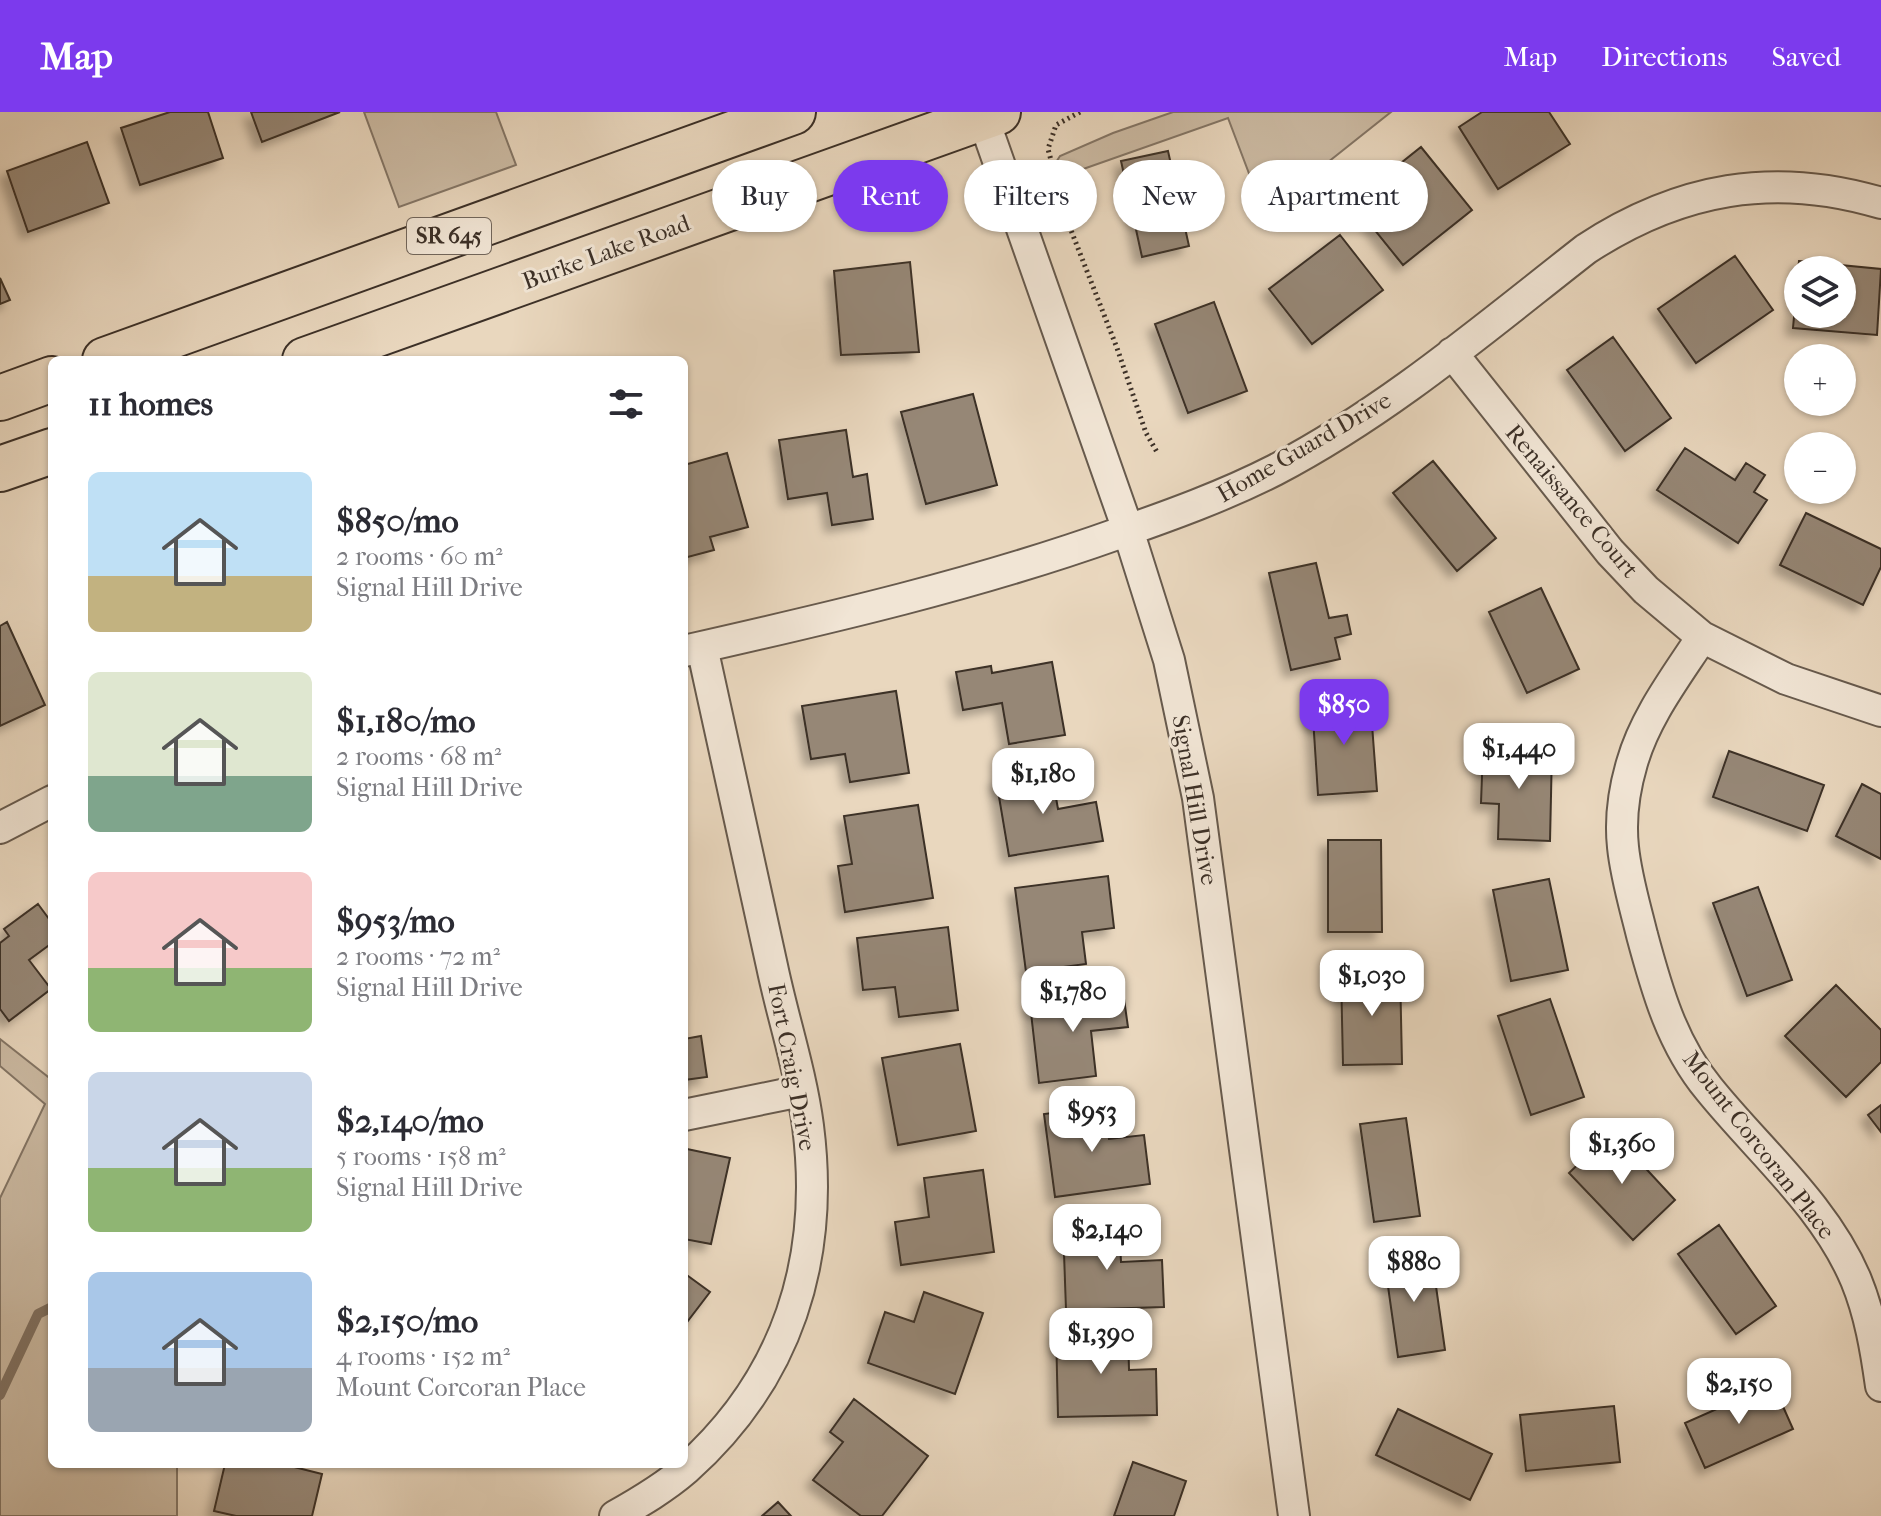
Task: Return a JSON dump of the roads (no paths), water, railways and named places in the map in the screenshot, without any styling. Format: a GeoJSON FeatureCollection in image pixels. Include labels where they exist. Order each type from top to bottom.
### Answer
{"type":"FeatureCollection","features":[{"type":"Feature","properties":{"kind":"main road","name":"SR 645"},"geometry":{"type":"LineString","coordinates":[[116,356],[793,112]]}},
{"type":"Feature","properties":{"kind":"main road","name":"Burke Lake Road"},"geometry":{"type":"LineString","coordinates":[[316,356],[987,114]]}},
{"type":"Feature","properties":{"kind":"main road"},"geometry":{"type":"LineString","coordinates":[[0,398],[48,380]]}},
{"type":"Feature","properties":{"kind":"main road"},"geometry":{"type":"LineString","coordinates":[[0,469],[48,452]]}},
{"type":"Feature","properties":{"kind":"street","name":"Signal Hill Drive"},"geometry":{"type":"LineString","coordinates":[[987,114],[1169,660],[1198,798],[1294,1516]]}},
{"type":"Feature","properties":{"kind":"street","name":"Home Guard Drive"},"geometry":{"type":"LineString","coordinates":[[693,649],[1047,559],[1212,500],[1276,469],[1350,427],[1586,249],[1618,228],[1680,201],[1716,192],[1783,186],[1851,194],[1881,203]]}},
{"type":"Feature","properties":{"kind":"street","name":"Renaissance Court"},"geometry":{"type":"LineString","coordinates":[[1452,353],[1610,552],[1646,590],[1702,637],[1786,679],[1881,711]]}},
{"type":"Feature","properties":{"kind":"street","name":"Mount Corcoran Place"},"geometry":{"type":"LineString","coordinates":[[1702,637],[1651,716],[1632,761],[1625,791],[1623,822],[1629,886],[1659,997],[1684,1053],[1707,1088],[1819,1216],[1839,1247],[1856,1280],[1868,1315],[1881,1386]]}},
{"type":"Feature","properties":{"kind":"street","name":"Fort Craig Drive"},"geometry":{"type":"LineString","coordinates":[[688,1467],[743,1408],[783,1339],[799,1294],[808,1253],[813,1205],[808,1123],[693,649]]}},
{"type":"Feature","properties":{"kind":"street"},"geometry":{"type":"LineString","coordinates":[[0,828],[48,803]]}},
{"type":"Feature","properties":{"kind":"street"},"geometry":{"type":"LineString","coordinates":[[688,1114],[801,1091]]}},
{"type":"Feature","properties":{"kind":"street","name":"Fort Craig Drive"},"geometry":{"type":"LineString","coordinates":[[615,1516],[687,1468]]}},
{"type":"Feature","properties":{"kind":"waterway"},"geometry":{"type":"LineString","coordinates":[[0,1395],[38,1314],[48,1309]]}}]}
